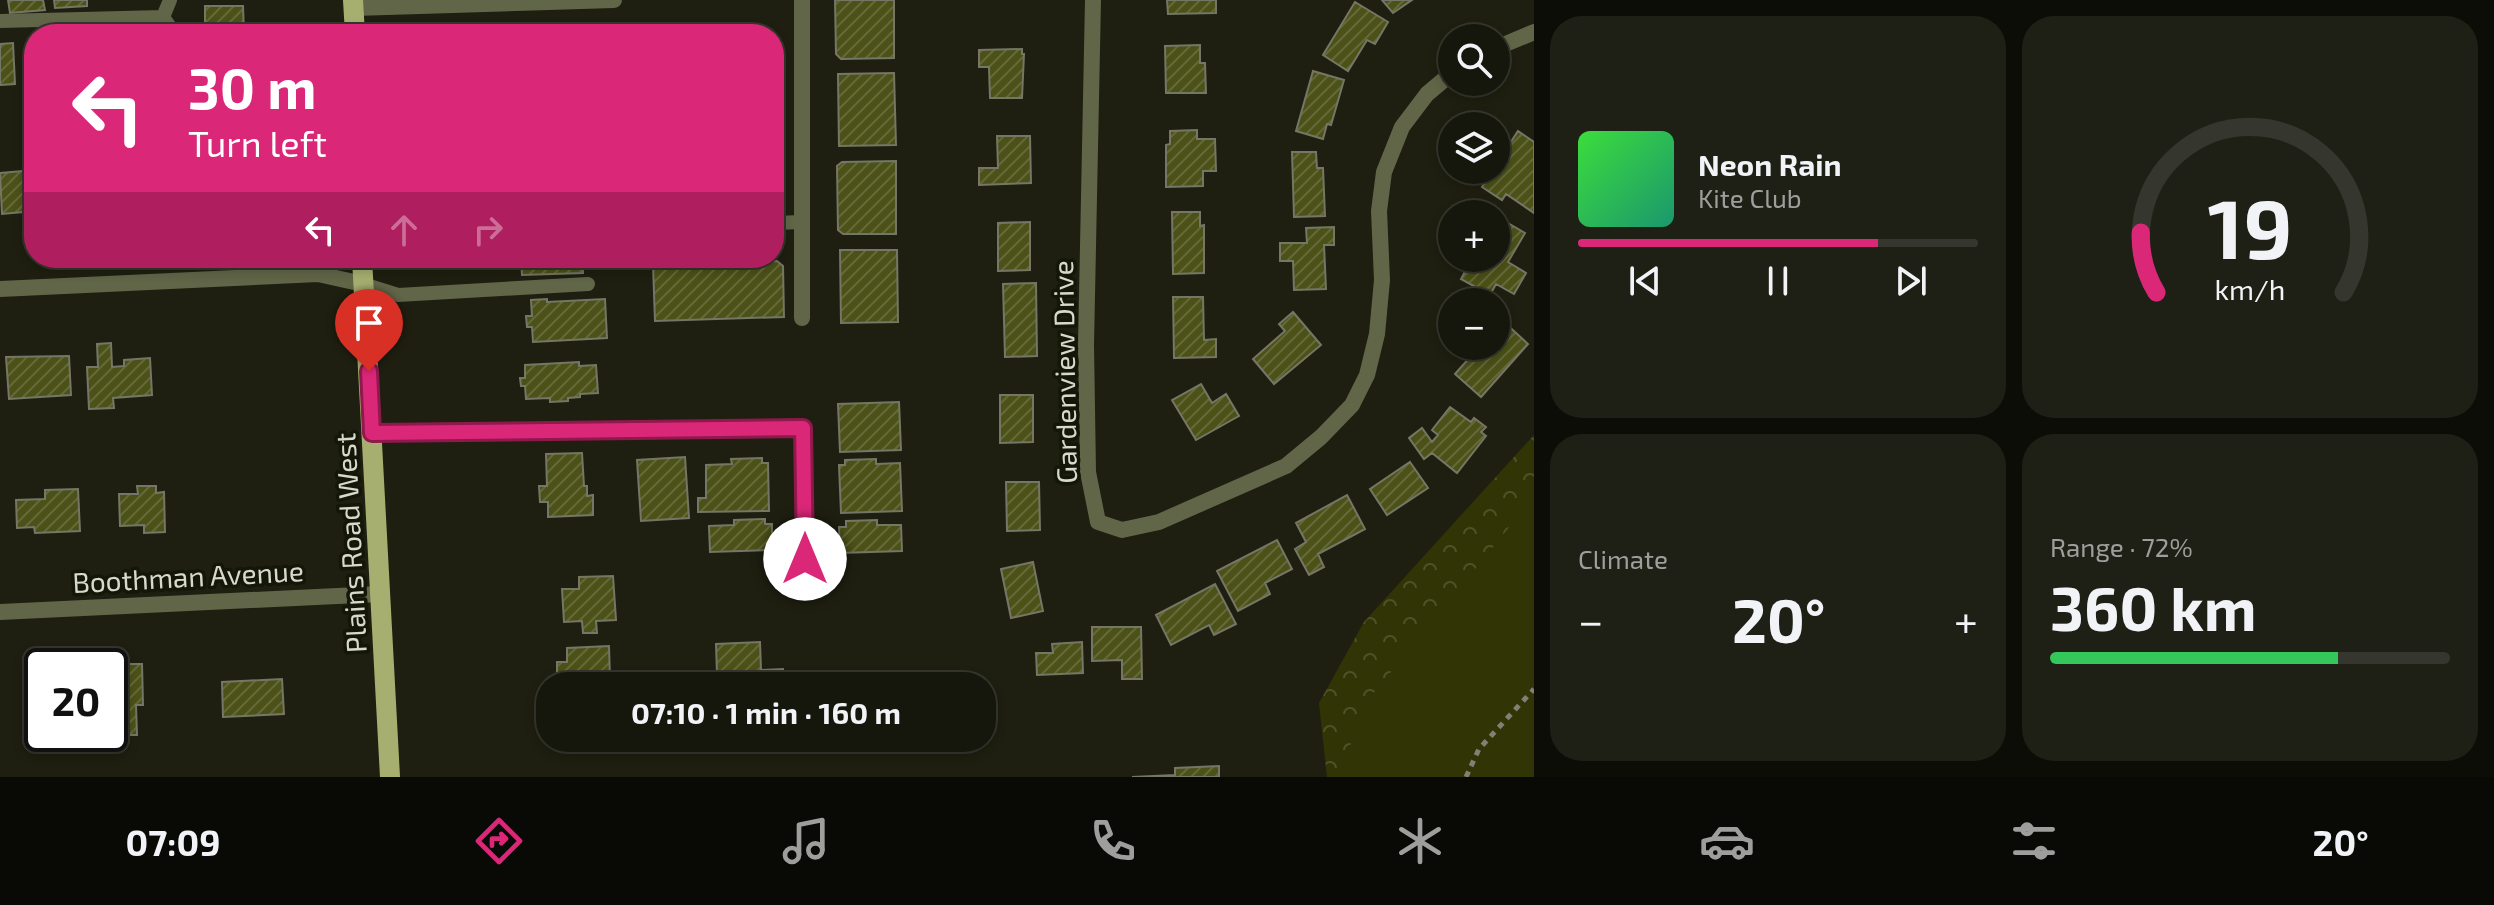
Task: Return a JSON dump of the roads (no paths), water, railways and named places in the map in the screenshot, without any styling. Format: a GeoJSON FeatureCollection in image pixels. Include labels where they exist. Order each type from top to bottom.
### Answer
{"type":"FeatureCollection","features":[{"type":"Feature","properties":{"kind":"main road"},"geometry":{"type":"LineString","coordinates":[[354,4],[355,24]]}},
{"type":"Feature","properties":{"kind":"main road","name":"Plains Road West"},"geometry":{"type":"LineString","coordinates":[[362,268],[390,777]]}},
{"type":"Feature","properties":{"kind":"street"},"geometry":{"type":"LineString","coordinates":[[354,4],[614,0]]}},
{"type":"Feature","properties":{"kind":"street"},"geometry":{"type":"LineString","coordinates":[[802,0],[802,318]]}},
{"type":"Feature","properties":{"kind":"street","name":"Gardenview Drive"},"geometry":{"type":"LineString","coordinates":[[1093,0],[1086,345],[1088,472],[1098,522],[1122,530],[1159,522],[1286,466],[1321,437],[1352,405],[1367,375],[1377,334],[1382,280],[1379,211],[1384,172],[1402,127],[1438,85]]}},
{"type":"Feature","properties":{"kind":"street"},"geometry":{"type":"LineString","coordinates":[[1510,42],[1534,32]]}},
{"type":"Feature","properties":{"kind":"street"},"geometry":{"type":"LineString","coordinates":[[0,289],[318,274],[363,284]]}},
{"type":"Feature","properties":{"kind":"street","name":"Boothman Avenue"},"geometry":{"type":"LineString","coordinates":[[0,612],[379,594]]}},
{"type":"Feature","properties":{"kind":"lane"},"geometry":{"type":"LineString","coordinates":[[163,17],[170,0]]}},
{"type":"Feature","properties":{"kind":"lane"},"geometry":{"type":"LineString","coordinates":[[0,21],[163,17]]}},
{"type":"Feature","properties":{"kind":"lane"},"geometry":{"type":"LineString","coordinates":[[163,17],[168,24]]}},
{"type":"Feature","properties":{"kind":"lane"},"geometry":{"type":"LineString","coordinates":[[784,223],[802,222]]}},
{"type":"Feature","properties":{"kind":"lane"},"geometry":{"type":"LineString","coordinates":[[363,284],[398,295],[588,284]]}},
{"type":"Feature","properties":{"kind":"lane"},"geometry":{"type":"LineString","coordinates":[[372,433],[803,428],[805,559]]}}]}
